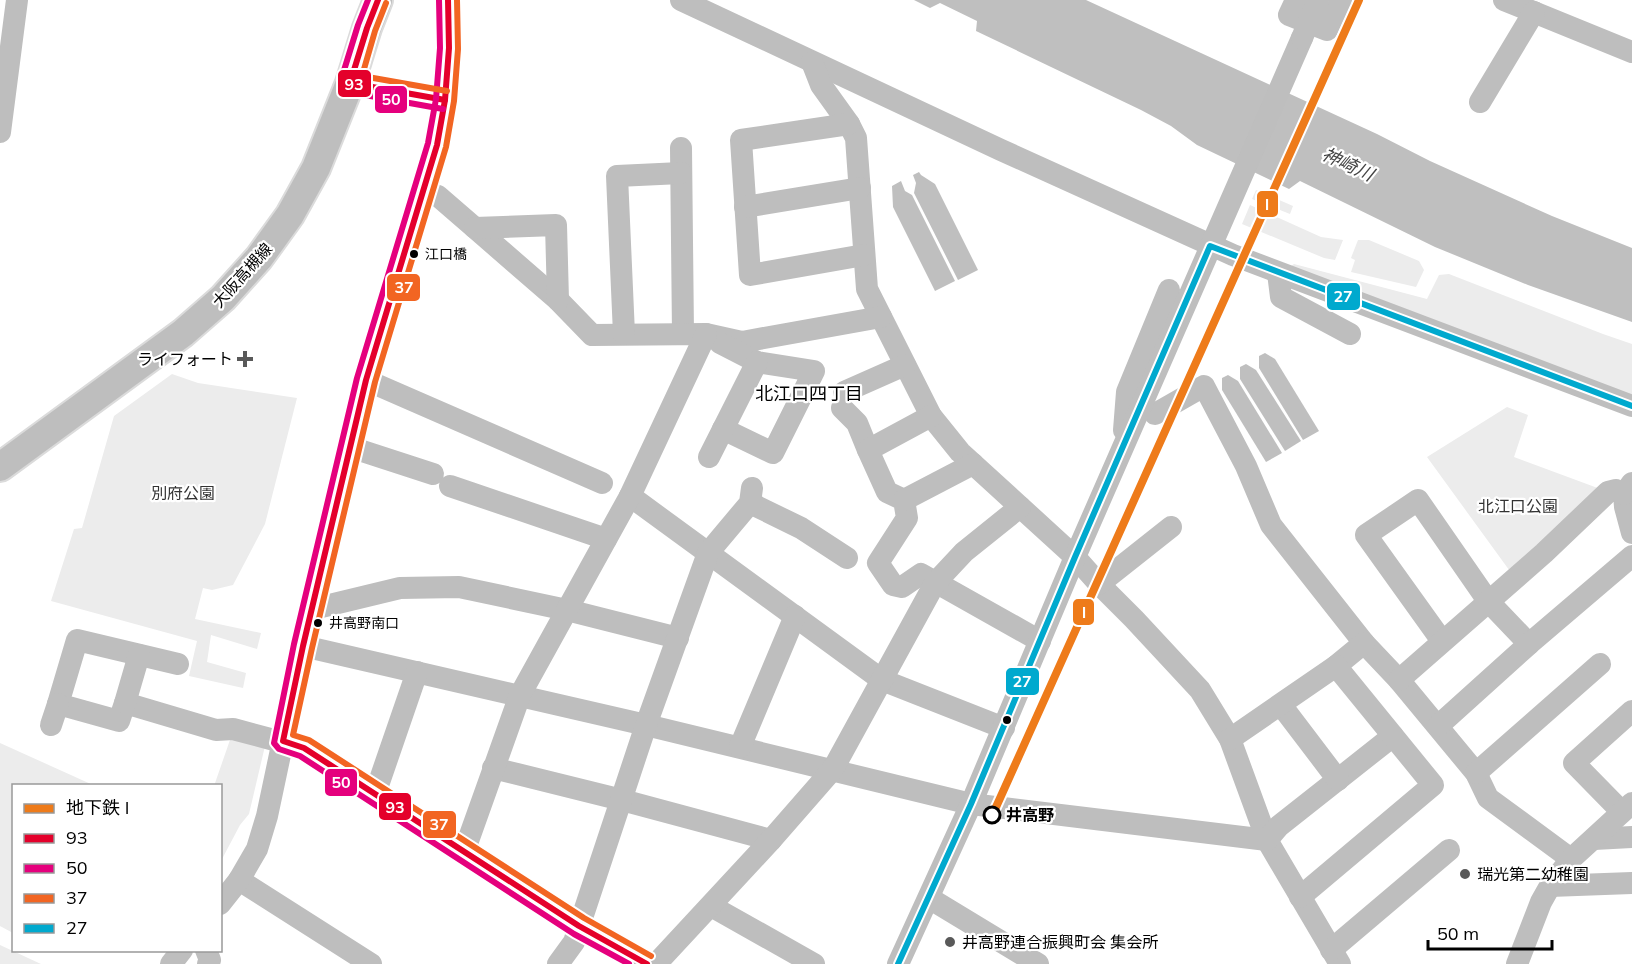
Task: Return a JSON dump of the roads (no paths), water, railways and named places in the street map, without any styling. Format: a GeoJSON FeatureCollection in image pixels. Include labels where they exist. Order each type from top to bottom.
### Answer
{"type":"FeatureCollection","features":[{"type":"Feature","properties":{"kind":"main road","name":"大阪高槻線"},"geometry":{"type":"LineString","coordinates":[[0,467],[169,345],[236,285],[270,244],[300,199],[316,168],[350,83],[378,0]]}},
{"type":"Feature","properties":{"kind":"street"},"geometry":{"type":"LineString","coordinates":[[222,901],[239,880],[257,849],[267,816],[303,646],[314,609],[366,380],[437,145],[449,48],[448,0]]}},
{"type":"Feature","properties":{"kind":"street"},"geometry":{"type":"LineString","coordinates":[[681,0],[812,62],[1214,238],[1278,273],[1632,406]]}},
{"type":"Feature","properties":{"kind":"street"},"geometry":{"type":"LineString","coordinates":[[1296,0],[1289,15],[1327,30],[1341,0]]}},
{"type":"Feature","properties":{"kind":"street"},"geometry":{"type":"LineString","coordinates":[[898,964],[971,804],[1075,557],[1318,0]]}},
{"type":"Feature","properties":{"kind":"street"},"geometry":{"type":"LineString","coordinates":[[1504,0],[1544,10],[1632,52]]}},
{"type":"Feature","properties":{"kind":"street"},"geometry":{"type":"LineString","coordinates":[[0,132],[11,4]]}},
{"type":"Feature","properties":{"kind":"street"},"geometry":{"type":"LineString","coordinates":[[1480,102],[1544,10]]}},
{"type":"Feature","properties":{"kind":"street"},"geometry":{"type":"LineString","coordinates":[[812,62],[820,85],[849,124],[856,138],[867,289],[931,416],[960,452],[1075,557],[1200,690],[1230,739],[1268,840],[1335,957],[1449,850]]}},
{"type":"Feature","properties":{"kind":"street"},"geometry":{"type":"LineString","coordinates":[[350,83],[444,100]]}},
{"type":"Feature","properties":{"kind":"street"},"geometry":{"type":"LineString","coordinates":[[849,124],[741,140],[750,275],[864,255]]}},
{"type":"Feature","properties":{"kind":"street"},"geometry":{"type":"LineString","coordinates":[[681,148],[683,334]]}},
{"type":"Feature","properties":{"kind":"street"},"geometry":{"type":"LineString","coordinates":[[624,334],[617,176],[681,173]]}},
{"type":"Feature","properties":{"kind":"street"},"geometry":{"type":"LineString","coordinates":[[745,207],[860,188]]}},
{"type":"Feature","properties":{"kind":"street"},"geometry":{"type":"LineString","coordinates":[[422,192],[438,196],[558,300],[592,334],[706,334],[742,342],[881,317]]}},
{"type":"Feature","properties":{"kind":"street"},"geometry":{"type":"LineString","coordinates":[[476,228],[556,225],[558,300]]}},
{"type":"Feature","properties":{"kind":"street"},"geometry":{"type":"LineString","coordinates":[[1278,273],[1281,297],[1350,334]]}},
{"type":"Feature","properties":{"kind":"street"},"geometry":{"type":"LineString","coordinates":[[1123,446],[1127,392],[1169,290]]}},
{"type":"Feature","properties":{"kind":"street"},"geometry":{"type":"LineString","coordinates":[[1155,414],[1200,303]]}},
{"type":"Feature","properties":{"kind":"street"},"geometry":{"type":"LineString","coordinates":[[706,334],[726,347],[758,362],[814,371],[773,453],[723,429]]}},
{"type":"Feature","properties":{"kind":"street"},"geometry":{"type":"LineString","coordinates":[[464,852],[520,696],[630,496],[706,334]]}},
{"type":"Feature","properties":{"kind":"street"},"geometry":{"type":"LineString","coordinates":[[710,457],[758,362]]}},
{"type":"Feature","properties":{"kind":"street"},"geometry":{"type":"LineString","coordinates":[[904,500],[887,492],[857,423],[843,400],[905,365]]}},
{"type":"Feature","properties":{"kind":"street"},"geometry":{"type":"LineString","coordinates":[[366,380],[602,483]]}},
{"type":"Feature","properties":{"kind":"street"},"geometry":{"type":"LineString","coordinates":[[1123,446],[1155,414],[1204,386],[1246,466],[1271,525],[1364,643],[1399,680],[1476,773],[1488,798],[1571,859]]}},
{"type":"Feature","properties":{"kind":"street"},"geometry":{"type":"LineString","coordinates":[[868,450],[931,416]]}},
{"type":"Feature","properties":{"kind":"street"},"geometry":{"type":"LineString","coordinates":[[350,447],[606,539]]}},
{"type":"Feature","properties":{"kind":"street"},"geometry":{"type":"LineString","coordinates":[[904,500],[973,465]]}},
{"type":"Feature","properties":{"kind":"street"},"geometry":{"type":"LineString","coordinates":[[1399,680],[1544,553],[1608,492],[1628,488],[1625,507],[1632,533]]}},
{"type":"Feature","properties":{"kind":"street"},"geometry":{"type":"LineString","coordinates":[[558,964],[574,942],[646,725],[708,553],[751,495],[801,528],[841,546]]}},
{"type":"Feature","properties":{"kind":"street"},"geometry":{"type":"LineString","coordinates":[[630,496],[882,680],[1004,728]]}},
{"type":"Feature","properties":{"kind":"street"},"geometry":{"type":"LineString","coordinates":[[904,500],[907,518],[878,563],[893,585],[902,587],[921,574],[1040,641]]}},
{"type":"Feature","properties":{"kind":"street"},"geometry":{"type":"LineString","coordinates":[[1442,641],[1366,535],[1418,500],[1488,601],[1529,644]]}},
{"type":"Feature","properties":{"kind":"street"},"geometry":{"type":"LineString","coordinates":[[656,964],[771,840],[833,769],[935,583],[964,552],[1020,507]]}},
{"type":"Feature","properties":{"kind":"street"},"geometry":{"type":"LineString","coordinates":[[1099,584],[1171,527]]}},
{"type":"Feature","properties":{"kind":"street"},"geometry":{"type":"LineString","coordinates":[[1438,726],[1632,556]]}},
{"type":"Feature","properties":{"kind":"street"},"geometry":{"type":"LineString","coordinates":[[314,609],[400,588],[459,587],[567,610],[678,638]]}},
{"type":"Feature","properties":{"kind":"street"},"geometry":{"type":"LineString","coordinates":[[740,747],[795,616]]}},
{"type":"Feature","properties":{"kind":"street"},"geometry":{"type":"LineString","coordinates":[[139,656],[120,721],[55,715],[78,635],[139,656],[178,664]]}},
{"type":"Feature","properties":{"kind":"street"},"geometry":{"type":"LineString","coordinates":[[1230,739],[1336,666],[1364,643]]}},
{"type":"Feature","properties":{"kind":"street"},"geometry":{"type":"LineString","coordinates":[[303,646],[740,747],[971,804],[1268,840]]}},
{"type":"Feature","properties":{"kind":"street"},"geometry":{"type":"LineString","coordinates":[[1476,773],[1600,664]]}},
{"type":"Feature","properties":{"kind":"street"},"geometry":{"type":"LineString","coordinates":[[1300,897],[1433,785],[1336,666]]}},
{"type":"Feature","properties":{"kind":"street"},"geometry":{"type":"LineString","coordinates":[[375,794],[417,672]]}},
{"type":"Feature","properties":{"kind":"street"},"geometry":{"type":"LineString","coordinates":[[125,703],[216,730],[233,729],[304,748],[579,926],[648,964]]}},
{"type":"Feature","properties":{"kind":"street"},"geometry":{"type":"LineString","coordinates":[[1281,705],[1338,780]]}},
{"type":"Feature","properties":{"kind":"street"},"geometry":{"type":"LineString","coordinates":[[1517,964],[1541,902],[1550,886],[1571,859],[1627,808],[1574,763],[1632,711]]}},
{"type":"Feature","properties":{"kind":"street"},"geometry":{"type":"LineString","coordinates":[[1268,840],[1279,826],[1393,736]]}},
{"type":"Feature","properties":{"kind":"street"},"geometry":{"type":"LineString","coordinates":[[493,768],[771,840]]}},
{"type":"Feature","properties":{"kind":"street"},"geometry":{"type":"LineString","coordinates":[[1594,839],[1632,837]]}},
{"type":"Feature","properties":{"kind":"street"},"geometry":{"type":"LineString","coordinates":[[239,880],[371,964]]}},
{"type":"Feature","properties":{"kind":"street"},"geometry":{"type":"LineString","coordinates":[[1550,886],[1632,883]]}},
{"type":"Feature","properties":{"kind":"street"},"geometry":{"type":"LineString","coordinates":[[929,898],[1038,964]]}},
{"type":"Feature","properties":{"kind":"street"},"geometry":{"type":"LineString","coordinates":[[711,906],[814,964]]}},
{"type":"Feature","properties":{"kind":"street"},"geometry":{"type":"LineString","coordinates":[[171,964],[181,952]]}},
{"type":"Feature","properties":{"kind":"water","name":"神崎川"},"geometry":{"type":"Polygon","coordinates":[[[914,0],[1086,0],[1377,134],[1430,161],[1552,216],[1632,248],[1632,322],[1528,285],[1435,247],[1300,181],[1289,189],[1197,145],[1171,126],[1141,110],[976,31],[977,21],[940,3],[930,8],[914,0]]]}},
{"type":"Feature","properties":{"kind":"water"},"geometry":{"type":"Polygon","coordinates":[[[919,172],[935,184],[978,270],[958,280],[914,193],[916,183],[913,175],[919,172]]]}},
{"type":"Feature","properties":{"kind":"water"},"geometry":{"type":"Polygon","coordinates":[[[901,181],[905,191],[912,195],[955,281],[935,291],[893,207],[892,186],[901,181]]]}},
{"type":"Feature","properties":{"kind":"water"},"geometry":{"type":"Polygon","coordinates":[[[1265,353],[1275,359],[1319,431],[1303,440],[1259,368],[1259,356],[1265,353]]]}},
{"type":"Feature","properties":{"kind":"water"},"geometry":{"type":"Polygon","coordinates":[[[1246,364],[1256,370],[1301,441],[1285,451],[1240,379],[1240,367],[1246,364]]]}},
{"type":"Feature","properties":{"kind":"water"},"geometry":{"type":"Polygon","coordinates":[[[1228,375],[1238,381],[1282,453],[1266,462],[1222,390],[1222,378],[1228,375]]]}},
{"type":"Feature","properties":{"kind":"metro line","name":"I"},"geometry":{"type":"LineString","coordinates":[[992,816],[1359,0]]}},
{"type":"Feature","properties":{"kind":"place","name":"江口橋"},"geometry":{"type":"Point","coordinates":[414,254]}},
{"type":"Feature","properties":{"kind":"place","name":"ライフォート"},"geometry":{"type":"Point","coordinates":[245,359]}},
{"type":"Feature","properties":{"kind":"place","name":"井高野南口"},"geometry":{"type":"Point","coordinates":[318,623]}},
{"type":"Feature","properties":{"kind":"place","name":"井高野"},"geometry":{"type":"Point","coordinates":[992,815]}},
{"type":"Feature","properties":{"kind":"place","name":"瑞光第二幼稚園"},"geometry":{"type":"Point","coordinates":[1465,874]}},
{"type":"Feature","properties":{"kind":"place","name":"井高野連合振興町会 集会所"},"geometry":{"type":"Point","coordinates":[950,942]}},
{"type":"Feature","properties":{"kind":"district","name":"北江口四丁目"},"geometry":{"type":"Point","coordinates":[809,393]}},
{"type":"Feature","properties":{"kind":"park label","name":"別府公園"},"geometry":{"type":"Point","coordinates":[183,493]}},
{"type":"Feature","properties":{"kind":"park label","name":"北江口公園"},"geometry":{"type":"Point","coordinates":[1518,506]}}]}
